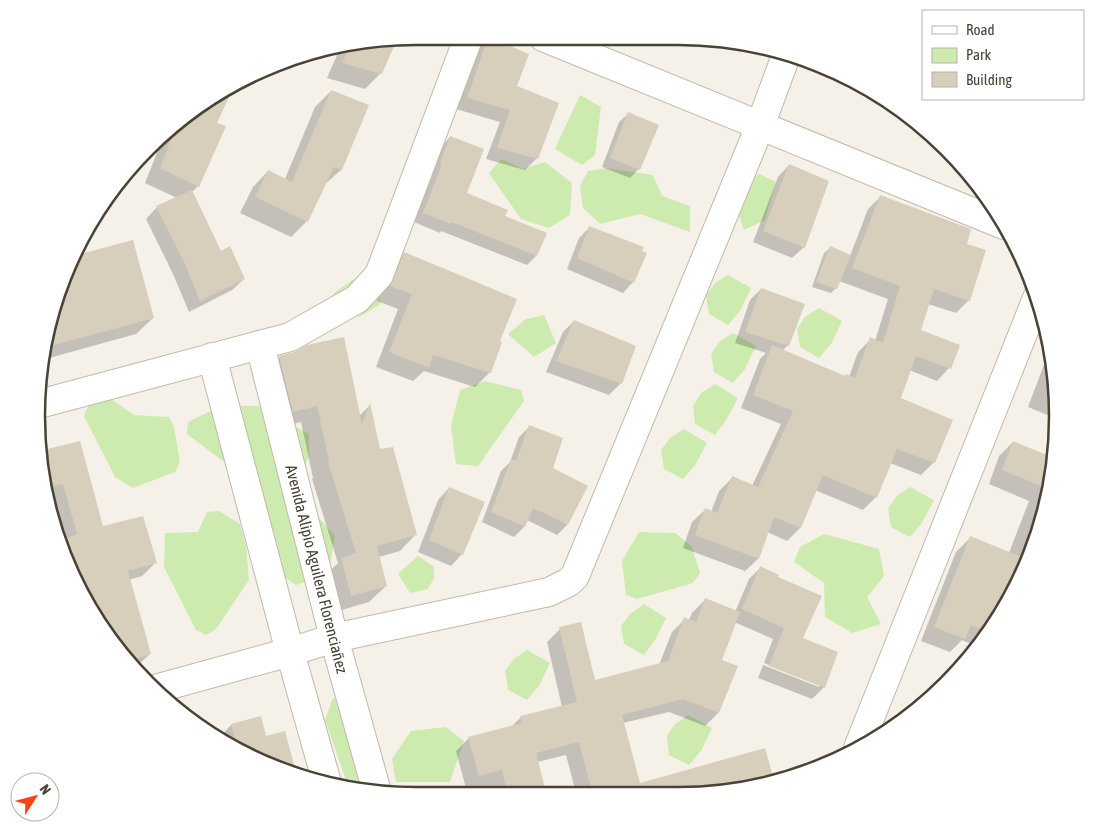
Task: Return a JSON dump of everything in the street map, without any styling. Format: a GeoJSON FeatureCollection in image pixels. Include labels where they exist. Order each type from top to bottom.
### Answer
{"type":"FeatureCollection","features":[{"type":"Feature","properties":{"kind":"street"},"geometry":{"type":"LineString","coordinates":[[46,402],[290,337],[357,299],[379,275],[466,45]]}},
{"type":"Feature","properties":{"kind":"street"},"geometry":{"type":"LineString","coordinates":[[563,45],[992,220]]}},
{"type":"Feature","properties":{"kind":"street"},"geometry":{"type":"LineString","coordinates":[[163,687],[334,638],[549,592],[569,582],[576,576],[760,126],[784,61]]}},
{"type":"Feature","properties":{"kind":"street"},"geometry":{"type":"LineString","coordinates":[[862,738],[1033,309]]}},
{"type":"Feature","properties":{"kind":"street","name":"Avenida Alipio Aguilera Florenciañez"},"geometry":{"type":"LineString","coordinates":[[260,345],[334,638],[374,784]]}},
{"type":"Feature","properties":{"kind":"street"},"geometry":{"type":"LineString","coordinates":[[212,357],[290,652],[325,775]]}},
{"type":"Feature","properties":{"kind":"green space"},"geometry":{"type":"Polygon","coordinates":[[[580,95],[601,107],[595,155],[582,165],[555,149],[580,95]]]}},
{"type":"Feature","properties":{"kind":"green space"},"geometry":{"type":"Polygon","coordinates":[[[501,159],[523,169],[545,162],[572,183],[570,215],[549,228],[521,219],[489,173],[501,159]]]}},
{"type":"Feature","properties":{"kind":"green space"},"geometry":{"type":"Polygon","coordinates":[[[606,168],[653,175],[662,196],[690,206],[690,232],[640,214],[600,224],[583,208],[580,186],[588,171],[606,168]]]}},
{"type":"Feature","properties":{"kind":"green space"},"geometry":{"type":"Polygon","coordinates":[[[759,174],[776,182],[765,220],[744,230],[734,202],[744,184],[759,174]]]}},
{"type":"Feature","properties":{"kind":"green space"},"geometry":{"type":"Polygon","coordinates":[[[728,275],[751,288],[740,311],[728,325],[709,314],[706,296],[715,283],[728,275]]]}},
{"type":"Feature","properties":{"kind":"green space"},"geometry":{"type":"Polygon","coordinates":[[[370,276],[381,304],[359,317],[333,294],[352,280],[370,276]]]}},
{"type":"Feature","properties":{"kind":"green space"},"geometry":{"type":"Polygon","coordinates":[[[819,308],[842,321],[831,344],[819,358],[800,347],[797,329],[805,317],[819,308]]]}},
{"type":"Feature","properties":{"kind":"green space"},"geometry":{"type":"Polygon","coordinates":[[[544,315],[556,343],[534,357],[508,334],[526,319],[544,315]]]}},
{"type":"Feature","properties":{"kind":"green space"},"geometry":{"type":"Polygon","coordinates":[[[733,333],[756,346],[745,369],[733,383],[714,372],[711,354],[720,341],[733,333]]]}},
{"type":"Feature","properties":{"kind":"green space"},"geometry":{"type":"Polygon","coordinates":[[[485,381],[521,390],[524,401],[478,466],[456,464],[451,426],[460,390],[485,381]]]}},
{"type":"Feature","properties":{"kind":"green space"},"geometry":{"type":"Polygon","coordinates":[[[715,384],[738,398],[715,435],[695,424],[693,406],[701,393],[715,384]]]}},
{"type":"Feature","properties":{"kind":"green space"},"geometry":{"type":"Polygon","coordinates":[[[104,394],[134,415],[169,417],[174,427],[180,462],[175,472],[133,488],[115,477],[84,416],[93,395],[104,394]]]}},
{"type":"Feature","properties":{"kind":"green space"},"geometry":{"type":"Polygon","coordinates":[[[221,406],[258,406],[309,434],[309,458],[290,485],[335,536],[328,575],[296,585],[276,572],[236,471],[187,434],[188,422],[221,406]]]}},
{"type":"Feature","properties":{"kind":"green space"},"geometry":{"type":"Polygon","coordinates":[[[684,429],[707,443],[695,465],[683,479],[664,469],[661,450],[670,438],[684,429]]]}},
{"type":"Feature","properties":{"kind":"green space"},"geometry":{"type":"Polygon","coordinates":[[[910,487],[934,500],[922,523],[910,537],[891,527],[888,508],[897,496],[910,487]]]}},
{"type":"Feature","properties":{"kind":"green space"},"geometry":{"type":"Polygon","coordinates":[[[219,511],[240,524],[246,547],[249,580],[216,629],[206,635],[196,630],[164,567],[165,533],[198,532],[207,512],[219,511]]]}},
{"type":"Feature","properties":{"kind":"green space"},"geometry":{"type":"Polygon","coordinates":[[[639,532],[675,533],[692,547],[700,573],[693,583],[637,599],[626,595],[622,561],[639,532]]]}},
{"type":"Feature","properties":{"kind":"green space"},"geometry":{"type":"Polygon","coordinates":[[[824,534],[879,549],[884,576],[867,597],[881,624],[852,633],[825,617],[824,583],[794,562],[800,547],[824,534]]]}},
{"type":"Feature","properties":{"kind":"green space"},"geometry":{"type":"Polygon","coordinates":[[[418,556],[434,567],[434,578],[428,589],[410,593],[398,574],[418,556]]]}},
{"type":"Feature","properties":{"kind":"green space"},"geometry":{"type":"Polygon","coordinates":[[[644,604],[666,618],[655,640],[644,655],[624,644],[621,626],[630,614],[644,604]]]}},
{"type":"Feature","properties":{"kind":"green space"},"geometry":{"type":"Polygon","coordinates":[[[527,650],[550,663],[539,686],[527,700],[508,690],[505,671],[514,659],[527,650]]]}},
{"type":"Feature","properties":{"kind":"green space"},"geometry":{"type":"Polygon","coordinates":[[[333,698],[344,702],[364,783],[345,780],[325,720],[333,698]]]}},
{"type":"Feature","properties":{"kind":"green space"},"geometry":{"type":"Polygon","coordinates":[[[688,715],[712,728],[701,751],[689,765],[669,755],[667,736],[675,724],[688,715]]]}},
{"type":"Feature","properties":{"kind":"green space"},"geometry":{"type":"Polygon","coordinates":[[[446,727],[464,741],[450,782],[396,782],[392,759],[411,731],[446,727]]]}},
{"type":"Feature","properties":{"kind":"building"},"geometry":{"type":"Polygon","coordinates":[[[485,45],[507,45],[529,54],[517,86],[559,103],[538,159],[497,148],[510,110],[467,98],[485,45]]]}},
{"type":"Feature","properties":{"kind":"building"},"geometry":{"type":"Polygon","coordinates":[[[394,46],[382,74],[342,63],[347,51],[394,46]]]}},
{"type":"Feature","properties":{"kind":"building"},"geometry":{"type":"Polygon","coordinates":[[[331,90],[369,105],[342,170],[334,167],[308,222],[255,197],[268,170],[292,182],[331,90]]]}},
{"type":"Feature","properties":{"kind":"building"},"geometry":{"type":"Polygon","coordinates":[[[230,95],[217,123],[226,126],[199,187],[160,168],[172,136],[230,95]]]}},
{"type":"Feature","properties":{"kind":"building"},"geometry":{"type":"Polygon","coordinates":[[[628,112],[659,125],[640,170],[610,158],[628,112]]]}},
{"type":"Feature","properties":{"kind":"building"},"geometry":{"type":"Polygon","coordinates":[[[450,136],[484,149],[467,193],[508,210],[505,216],[547,233],[537,256],[423,213],[442,164],[440,163],[450,136]]]}},
{"type":"Feature","properties":{"kind":"building"},"geometry":{"type":"Polygon","coordinates":[[[789,164],[829,181],[805,248],[763,231],[789,164]]]}},
{"type":"Feature","properties":{"kind":"building"},"geometry":{"type":"Polygon","coordinates":[[[192,190],[221,251],[230,246],[245,279],[200,301],[184,262],[156,206],[192,190]]]}},
{"type":"Feature","properties":{"kind":"building"},"geometry":{"type":"Polygon","coordinates":[[[880,195],[971,229],[967,244],[986,250],[970,301],[934,289],[921,330],[960,345],[951,369],[916,356],[901,398],[953,420],[935,463],[897,449],[877,498],[823,475],[801,528],[774,517],[759,559],[695,535],[705,508],[717,513],[732,476],[758,487],[793,411],[753,395],[772,345],[845,376],[845,374],[855,378],[870,337],[883,343],[900,286],[852,268],[880,195]]]}},
{"type":"Feature","properties":{"kind":"building"},"geometry":{"type":"Polygon","coordinates":[[[589,226],[644,247],[642,251],[647,253],[634,283],[577,258],[589,226]]]}},
{"type":"Feature","properties":{"kind":"building"},"geometry":{"type":"Polygon","coordinates":[[[133,240],[154,318],[52,346],[65,297],[82,254],[133,240]]]}},
{"type":"Feature","properties":{"kind":"building"},"geometry":{"type":"Polygon","coordinates":[[[830,246],[851,255],[837,289],[816,282],[830,246]]]}},
{"type":"Feature","properties":{"kind":"building"},"geometry":{"type":"Polygon","coordinates":[[[404,252],[517,299],[500,341],[502,342],[491,373],[433,355],[429,368],[389,352],[412,294],[390,286],[404,252]]]}},
{"type":"Feature","properties":{"kind":"building"},"geometry":{"type":"Polygon","coordinates":[[[761,288],[805,304],[789,346],[745,332],[761,288]]]}},
{"type":"Feature","properties":{"kind":"building"},"geometry":{"type":"Polygon","coordinates":[[[574,320],[636,346],[622,384],[556,361],[574,320]]]}},
{"type":"Feature","properties":{"kind":"building"},"geometry":{"type":"Polygon","coordinates":[[[344,337],[362,424],[370,403],[380,449],[393,447],[417,535],[377,546],[387,586],[351,596],[341,558],[356,553],[328,462],[317,406],[293,412],[279,356],[294,352],[307,345],[344,337]]]}},
{"type":"Feature","properties":{"kind":"building"},"geometry":{"type":"Polygon","coordinates":[[[529,425],[563,438],[553,468],[588,486],[568,525],[533,508],[525,527],[491,512],[511,459],[516,461],[529,425]]]}},
{"type":"Feature","properties":{"kind":"building"},"geometry":{"type":"Polygon","coordinates":[[[80,441],[103,526],[143,516],[157,563],[128,571],[151,654],[136,659],[108,622],[83,580],[67,538],[77,534],[63,484],[52,486],[47,449],[80,441]]]}},
{"type":"Feature","properties":{"kind":"building"},"geometry":{"type":"Polygon","coordinates":[[[1013,441],[1047,455],[1042,487],[1002,470],[1013,441]]]}},
{"type":"Feature","properties":{"kind":"building"},"geometry":{"type":"Polygon","coordinates":[[[449,487],[485,502],[463,555],[429,540],[449,487]]]}},
{"type":"Feature","properties":{"kind":"building"},"geometry":{"type":"Polygon","coordinates":[[[970,536],[1021,557],[999,602],[981,629],[971,625],[965,639],[934,627],[970,536]]]}},
{"type":"Feature","properties":{"kind":"building"},"geometry":{"type":"Polygon","coordinates":[[[760,566],[779,575],[778,577],[822,596],[803,638],[838,652],[825,688],[769,666],[784,628],[742,609],[760,566]]]}},
{"type":"Feature","properties":{"kind":"building"},"geometry":{"type":"Polygon","coordinates":[[[705,598],[740,612],[722,660],[738,666],[719,713],[683,699],[622,715],[640,783],[765,748],[772,774],[726,784],[702,786],[591,787],[579,742],[536,753],[545,787],[506,787],[502,770],[479,776],[468,737],[522,723],[520,716],[577,702],[559,627],[581,622],[595,680],[668,661],[684,617],[696,622],[705,598]]]}},
{"type":"Feature","properties":{"kind":"building"},"geometry":{"type":"Polygon","coordinates":[[[261,716],[266,736],[285,731],[294,766],[274,759],[235,740],[231,724],[261,716]]]}}]}
